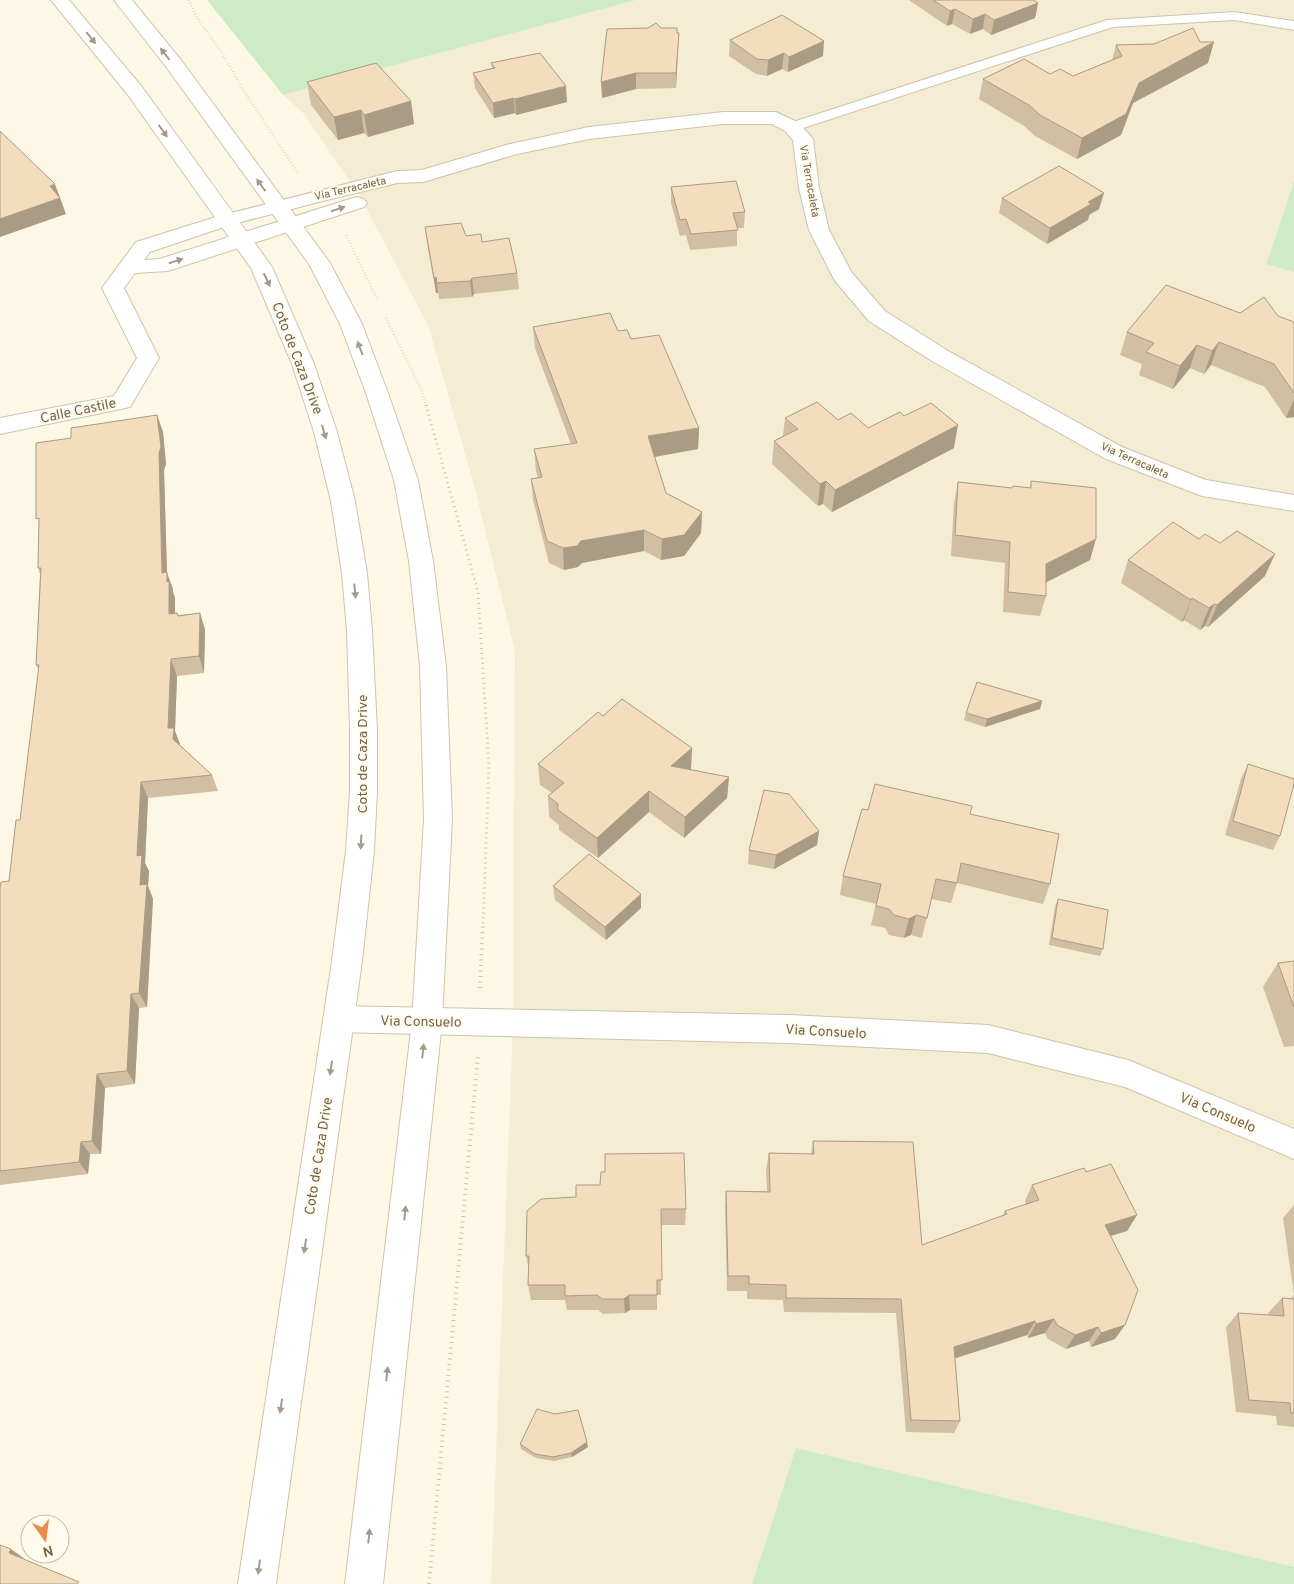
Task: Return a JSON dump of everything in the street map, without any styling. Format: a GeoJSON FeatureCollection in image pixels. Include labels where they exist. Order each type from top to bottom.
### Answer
{"type":"FeatureCollection","features":[{"type":"Feature","properties":{"kind":"main road","name":"Coto de Caza Drive"},"geometry":{"type":"LineString","coordinates":[[60,0],[135,91],[261,267],[272,288],[313,396],[336,473],[350,536],[360,635],[364,741],[360,849],[338,1019],[278,1420],[257,1584]]}},
{"type":"Feature","properties":{"kind":"main road"},"geometry":{"type":"LineString","coordinates":[[124,0],[174,64],[319,263],[351,324],[377,394],[406,480],[421,561],[433,666],[438,819],[427,1022],[364,1584]]}},
{"type":"Feature","properties":{"kind":"main road","name":"Via Terracaleta"},"geometry":{"type":"LineString","coordinates":[[284,215],[405,189],[423,176],[513,149],[588,133],[723,118],[776,118],[792,127],[803,139],[809,188],[819,230],[843,276],[877,316],[940,356],[1114,453],[1202,488],[1294,503]]}},
{"type":"Feature","properties":{"kind":"main road","name":"Calle Castile"},"geometry":{"type":"LineString","coordinates":[[0,426],[122,402],[148,358],[113,288],[142,247],[226,220],[284,215]]}},
{"type":"Feature","properties":{"kind":"main road"},"geometry":{"type":"LineString","coordinates":[[128,267],[161,266],[240,239],[284,215]]}},
{"type":"Feature","properties":{"kind":"main road","name":"Via Consuelo"},"geometry":{"type":"LineString","coordinates":[[338,1019],[789,1029],[988,1039],[1128,1074],[1294,1144]]}},
{"type":"Feature","properties":{"kind":"lane"},"geometry":{"type":"LineString","coordinates":[[792,127],[1112,23],[1234,16],[1294,26]]}},
{"type":"Feature","properties":{"kind":"shaded area"},"geometry":{"type":"Polygon","coordinates":[[[636,0],[1294,0],[1294,181],[1266,263],[1294,272],[1294,1567],[796,1448],[752,1584],[491,1584],[513,1023],[515,652],[474,485],[428,325],[358,193],[303,113],[283,95],[636,0]]]}},
{"type":"Feature","properties":{"kind":"green space"},"geometry":{"type":"Polygon","coordinates":[[[207,0],[636,0],[283,95],[207,0]]]}},
{"type":"Feature","properties":{"kind":"green space"},"geometry":{"type":"Polygon","coordinates":[[[1294,181],[1294,272],[1266,264],[1294,181]]]}},
{"type":"Feature","properties":{"kind":"green space"},"geometry":{"type":"Polygon","coordinates":[[[796,1448],[1294,1567],[1294,1584],[752,1584],[796,1448]]]}},
{"type":"Feature","properties":{"kind":"building"},"geometry":{"type":"Polygon","coordinates":[[[933,0],[1033,0],[1038,3],[994,20],[985,14],[973,19],[955,9],[950,11],[933,0]]]}},
{"type":"Feature","properties":{"kind":"building"},"geometry":{"type":"Polygon","coordinates":[[[782,15],[824,41],[789,57],[784,53],[768,60],[757,59],[730,40],[782,15]]]}},
{"type":"Feature","properties":{"kind":"building"},"geometry":{"type":"Polygon","coordinates":[[[656,23],[661,28],[677,28],[677,33],[679,33],[676,73],[636,73],[601,82],[607,29],[648,28],[656,23]]]}},
{"type":"Feature","properties":{"kind":"building"},"geometry":{"type":"Polygon","coordinates":[[[1193,28],[1200,42],[1214,42],[1139,83],[1126,114],[1082,138],[1040,115],[1029,105],[983,79],[1024,59],[1050,74],[1060,69],[1073,76],[1122,56],[1116,45],[1154,44],[1193,28]]]}},
{"type":"Feature","properties":{"kind":"building"},"geometry":{"type":"Polygon","coordinates":[[[540,53],[566,86],[493,103],[473,73],[495,68],[491,63],[540,53]]]}},
{"type":"Feature","properties":{"kind":"building"},"geometry":{"type":"Polygon","coordinates":[[[376,63],[411,101],[364,115],[361,110],[334,117],[307,82],[376,63]]]}},
{"type":"Feature","properties":{"kind":"building"},"geometry":{"type":"Polygon","coordinates":[[[0,131],[55,184],[50,186],[60,198],[0,219],[0,131]]]}},
{"type":"Feature","properties":{"kind":"building"},"geometry":{"type":"Polygon","coordinates":[[[1059,166],[1104,193],[1088,202],[1091,204],[1050,228],[1002,198],[1059,166]]]}},
{"type":"Feature","properties":{"kind":"building"},"geometry":{"type":"Polygon","coordinates":[[[736,181],[745,212],[733,213],[738,230],[691,234],[686,219],[680,220],[671,187],[736,181]]]}},
{"type":"Feature","properties":{"kind":"building"},"geometry":{"type":"Polygon","coordinates":[[[461,223],[466,236],[481,234],[482,242],[509,238],[517,273],[472,278],[470,281],[437,283],[436,277],[434,278],[425,227],[461,223]]]}},
{"type":"Feature","properties":{"kind":"building"},"geometry":{"type":"Polygon","coordinates":[[[1166,285],[1240,313],[1264,297],[1278,316],[1294,322],[1294,393],[1274,364],[1219,342],[1212,351],[1197,345],[1180,366],[1146,352],[1154,343],[1127,332],[1166,285]]]}},
{"type":"Feature","properties":{"kind":"building"},"geometry":{"type":"Polygon","coordinates":[[[610,313],[618,331],[627,330],[631,339],[659,335],[699,428],[648,436],[666,493],[702,512],[684,535],[662,539],[644,530],[581,541],[577,546],[563,548],[547,541],[531,479],[542,477],[534,449],[577,443],[533,327],[610,313]]]}},
{"type":"Feature","properties":{"kind":"building"},"geometry":{"type":"Polygon","coordinates":[[[817,402],[838,420],[851,413],[868,428],[900,412],[904,416],[931,403],[958,425],[835,490],[826,481],[820,484],[774,441],[798,429],[785,418],[817,402]]]}},
{"type":"Feature","properties":{"kind":"building"},"geometry":{"type":"Polygon","coordinates":[[[157,415],[161,447],[159,453],[162,573],[167,572],[167,582],[169,581],[169,614],[177,613],[178,616],[200,613],[199,656],[171,659],[168,728],[174,728],[173,739],[212,775],[141,782],[137,856],[142,855],[140,885],[147,884],[139,993],[131,994],[127,1071],[97,1074],[92,1141],[81,1142],[79,1162],[0,1171],[0,888],[1,882],[9,881],[16,820],[20,820],[39,665],[36,665],[41,568],[38,568],[39,518],[36,519],[36,443],[71,438],[71,428],[157,415]]]}},
{"type":"Feature","properties":{"kind":"building"},"geometry":{"type":"Polygon","coordinates":[[[1031,481],[1096,488],[1096,539],[1046,564],[1046,596],[1008,592],[1010,542],[955,535],[958,482],[1012,488],[1013,486],[1031,488],[1031,481]]]}},
{"type":"Feature","properties":{"kind":"building"},"geometry":{"type":"Polygon","coordinates":[[[1173,522],[1199,539],[1205,534],[1220,543],[1237,531],[1275,554],[1217,605],[1214,604],[1209,608],[1192,598],[1191,600],[1128,560],[1173,522]]]}},
{"type":"Feature","properties":{"kind":"building"},"geometry":{"type":"Polygon","coordinates":[[[977,682],[1042,701],[987,719],[966,713],[977,682]]]}},
{"type":"Feature","properties":{"kind":"building"},"geometry":{"type":"Polygon","coordinates":[[[622,699],[692,748],[671,766],[729,777],[685,817],[649,791],[597,838],[558,810],[558,804],[548,796],[564,783],[538,764],[598,712],[603,716],[622,699]]]}},
{"type":"Feature","properties":{"kind":"building"},"geometry":{"type":"Polygon","coordinates":[[[1248,764],[1294,779],[1280,836],[1233,821],[1248,764]]]}},
{"type":"Feature","properties":{"kind":"building"},"geometry":{"type":"Polygon","coordinates":[[[875,784],[972,806],[970,814],[1059,834],[1050,884],[961,863],[957,883],[936,879],[927,918],[916,915],[909,919],[894,915],[889,909],[876,906],[881,884],[843,876],[862,809],[868,810],[875,784]]]}},
{"type":"Feature","properties":{"kind":"building"},"geometry":{"type":"Polygon","coordinates":[[[764,790],[789,794],[819,831],[776,855],[749,850],[764,790]]]}},
{"type":"Feature","properties":{"kind":"building"},"geometry":{"type":"Polygon","coordinates":[[[589,854],[641,894],[605,927],[553,886],[589,854]]]}},
{"type":"Feature","properties":{"kind":"building"},"geometry":{"type":"Polygon","coordinates":[[[1058,899],[1108,910],[1103,949],[1052,938],[1058,899]]]}},
{"type":"Feature","properties":{"kind":"building"},"geometry":{"type":"Polygon","coordinates":[[[1294,961],[1294,1007],[1278,963],[1294,961]]]}},
{"type":"Feature","properties":{"kind":"building"},"geometry":{"type":"Polygon","coordinates":[[[813,1141],[913,1142],[922,1245],[1007,1214],[1005,1211],[1039,1200],[1032,1185],[1084,1168],[1086,1172],[1111,1164],[1137,1215],[1105,1225],[1138,1290],[1125,1325],[1101,1333],[1098,1327],[1075,1335],[1057,1325],[1054,1319],[1036,1324],[1035,1321],[954,1347],[960,1421],[911,1420],[901,1299],[786,1298],[786,1285],[749,1284],[749,1276],[728,1276],[726,1191],[770,1192],[769,1153],[814,1154],[813,1141]]]}},
{"type":"Feature","properties":{"kind":"building"},"geometry":{"type":"Polygon","coordinates":[[[684,1153],[686,1209],[661,1209],[662,1280],[657,1280],[657,1295],[629,1295],[624,1299],[602,1299],[597,1295],[565,1296],[565,1285],[528,1285],[529,1256],[526,1256],[527,1211],[541,1199],[576,1197],[576,1185],[600,1185],[601,1172],[605,1172],[605,1154],[684,1153]]]}},
{"type":"Feature","properties":{"kind":"building"},"geometry":{"type":"Polygon","coordinates":[[[1282,1298],[1294,1299],[1294,1413],[1291,1413],[1290,1403],[1249,1400],[1238,1313],[1284,1316],[1282,1298]]]}},
{"type":"Feature","properties":{"kind":"building"},"geometry":{"type":"Polygon","coordinates":[[[537,1409],[555,1414],[578,1410],[587,1442],[571,1453],[553,1457],[535,1454],[520,1444],[537,1409]]]}},
{"type":"Feature","properties":{"kind":"building"},"geometry":{"type":"Polygon","coordinates":[[[0,1545],[11,1549],[9,1553],[20,1558],[20,1564],[36,1564],[79,1582],[77,1584],[0,1584],[0,1545]]]}}]}
